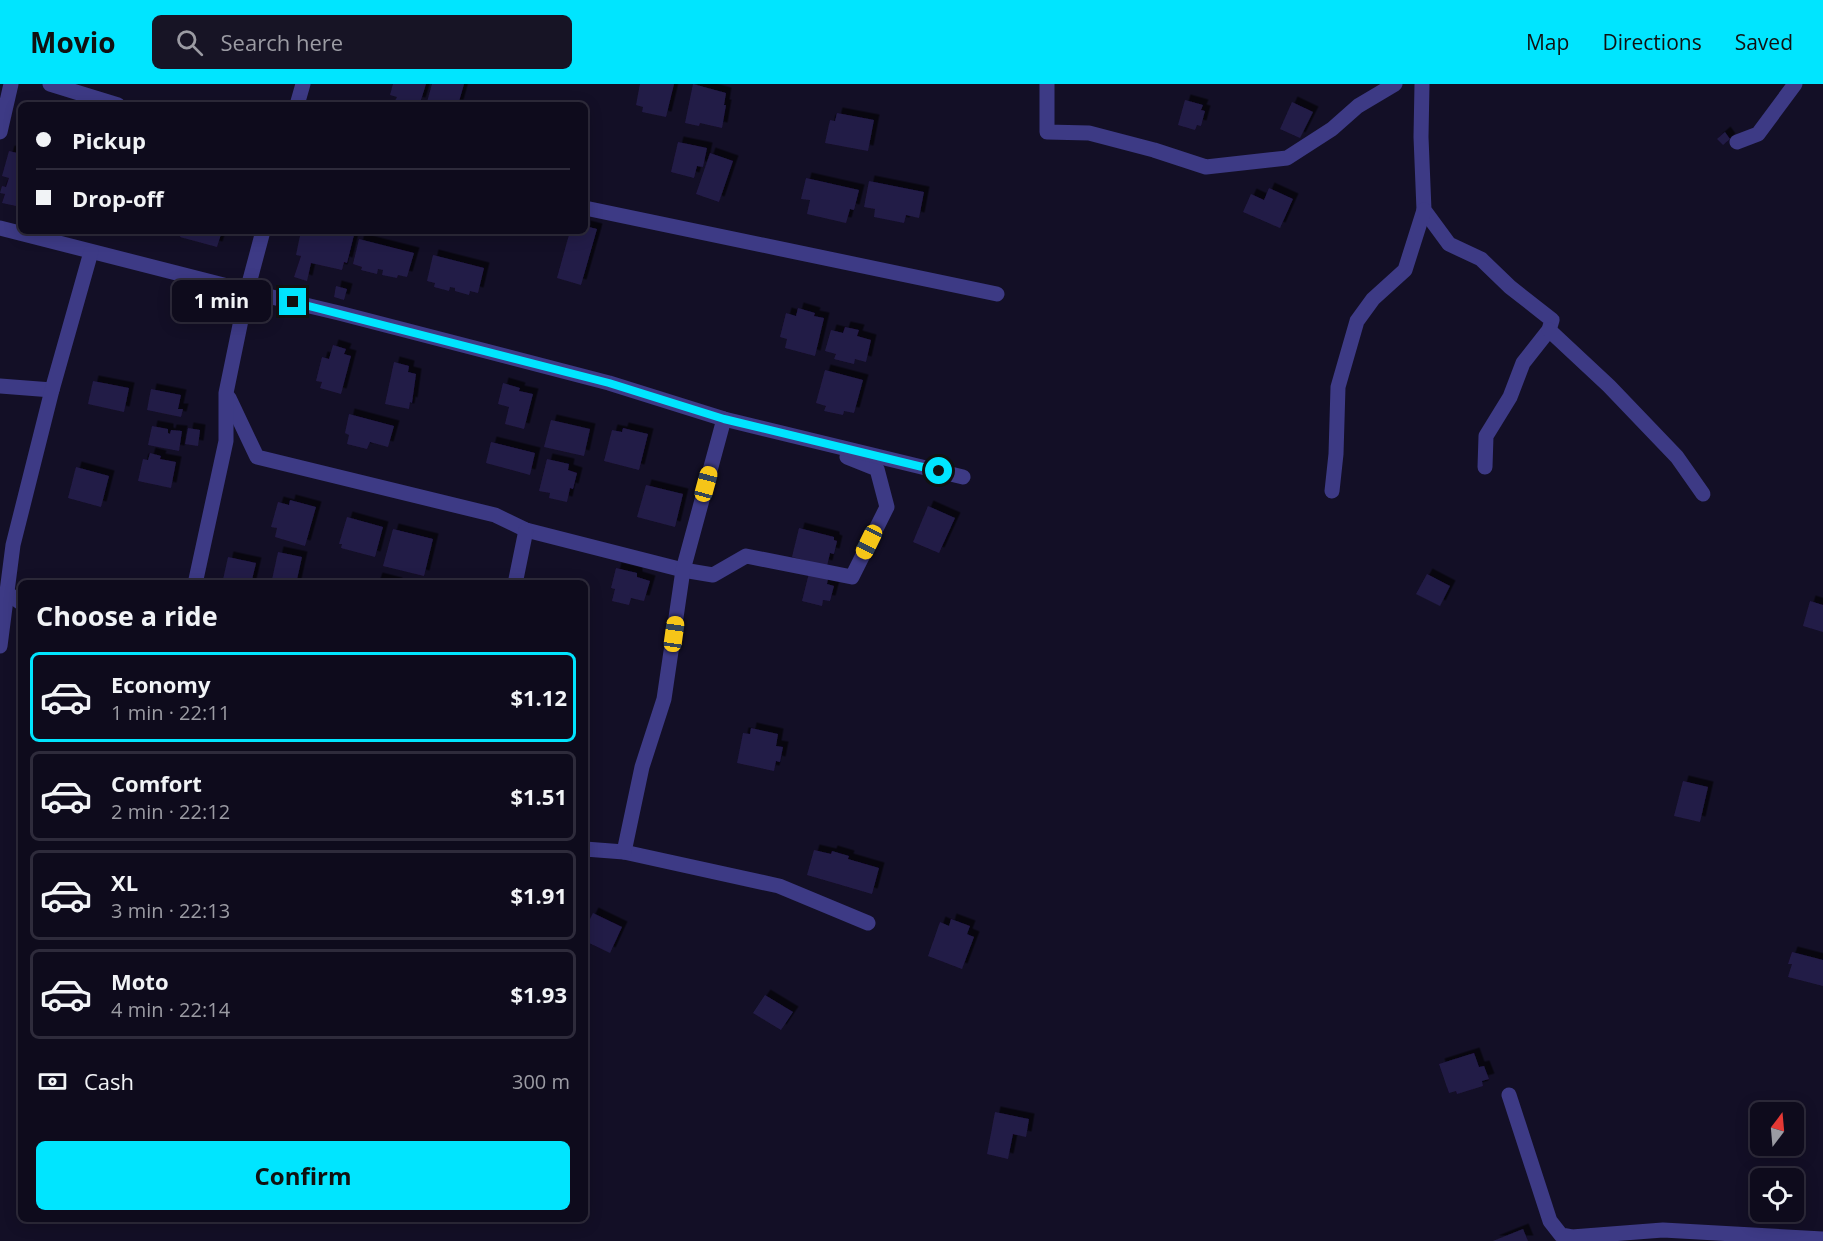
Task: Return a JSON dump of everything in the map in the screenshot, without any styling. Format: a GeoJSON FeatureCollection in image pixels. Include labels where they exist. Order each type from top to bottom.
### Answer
{"type":"FeatureCollection","features":[{"type":"Feature","properties":{"kind":"street"},"geometry":{"type":"LineString","coordinates":[[0,132],[11,84]]}},
{"type":"Feature","properties":{"kind":"street"},"geometry":{"type":"LineString","coordinates":[[50,84],[108,102]]}},
{"type":"Feature","properties":{"kind":"street"},"geometry":{"type":"LineString","coordinates":[[298,102],[303,84]]}},
{"type":"Feature","properties":{"kind":"street"},"geometry":{"type":"LineString","coordinates":[[1047,84],[1047,132],[1089,133],[1154,150],[1206,167],[1287,158],[1332,129],[1358,106],[1395,84]]}},
{"type":"Feature","properties":{"kind":"street"},"geometry":{"type":"LineString","coordinates":[[1332,491],[1336,454],[1338,387],[1357,321],[1373,299],[1405,270],[1424,210],[1421,137],[1422,84]]}},
{"type":"Feature","properties":{"kind":"street"},"geometry":{"type":"LineString","coordinates":[[1737,142],[1758,134],[1795,84]]}},
{"type":"Feature","properties":{"kind":"street"},"geometry":{"type":"LineString","coordinates":[[588,209],[997,294]]}},
{"type":"Feature","properties":{"kind":"street"},"geometry":{"type":"LineString","coordinates":[[1424,210],[1449,244],[1481,259],[1510,287],[1552,320],[1549,330],[1523,363],[1510,397],[1486,436],[1485,467]]}},
{"type":"Feature","properties":{"kind":"street"},"geometry":{"type":"LineString","coordinates":[[0,228],[18,233]]}},
{"type":"Feature","properties":{"kind":"street"},"geometry":{"type":"LineString","coordinates":[[23,234],[609,383],[724,419],[963,477]]}},
{"type":"Feature","properties":{"kind":"street"},"geometry":{"type":"LineString","coordinates":[[196,580],[226,441],[226,393],[246,291],[262,234]]}},
{"type":"Feature","properties":{"kind":"street"},"geometry":{"type":"LineString","coordinates":[[0,646],[6,592],[6,543],[91,252]]}},
{"type":"Feature","properties":{"kind":"street"},"geometry":{"type":"LineString","coordinates":[[1549,330],[1609,386],[1677,457],[1703,494]]}},
{"type":"Feature","properties":{"kind":"street"},"geometry":{"type":"LineString","coordinates":[[0,386],[52,390]]}},
{"type":"Feature","properties":{"kind":"street"},"geometry":{"type":"LineString","coordinates":[[226,393],[257,458],[495,515],[526,531],[683,570],[713,574],[746,556],[852,577],[887,507],[877,469],[800,437]]}},
{"type":"Feature","properties":{"kind":"street"},"geometry":{"type":"LineString","coordinates":[[624,852],[642,767],[664,699],[683,570],[724,419]]}},
{"type":"Feature","properties":{"kind":"street"},"geometry":{"type":"LineString","coordinates":[[516,580],[526,531]]}},
{"type":"Feature","properties":{"kind":"street"},"geometry":{"type":"LineString","coordinates":[[6,592],[18,601]]}},
{"type":"Feature","properties":{"kind":"street"},"geometry":{"type":"LineString","coordinates":[[588,849],[624,852],[779,885],[868,922]]}},
{"type":"Feature","properties":{"kind":"street"},"geometry":{"type":"LineString","coordinates":[[1509,1095],[1550,1221],[1561,1235],[1572,1238],[1664,1230],[1823,1239]]}},
{"type":"Feature","properties":{"kind":"building"},"geometry":{"type":"Polygon","coordinates":[[[393,84],[426,84],[420,102],[399,102],[395,101],[397,97],[390,95],[393,84]]]}},
{"type":"Feature","properties":{"kind":"building"},"geometry":{"type":"Polygon","coordinates":[[[432,84],[464,84],[459,102],[427,102],[432,84]]]}},
{"type":"Feature","properties":{"kind":"building"},"geometry":{"type":"Polygon","coordinates":[[[640,84],[674,84],[666,117],[642,112],[643,107],[636,105],[640,84]]]}},
{"type":"Feature","properties":{"kind":"building"},"geometry":{"type":"Polygon","coordinates":[[[693,84],[726,93],[722,128],[700,123],[699,126],[685,123],[693,84]]]}},
{"type":"Feature","properties":{"kind":"building"},"geometry":{"type":"Polygon","coordinates":[[[1185,100],[1203,105],[1201,110],[1205,111],[1201,126],[1197,125],[1195,130],[1178,125],[1185,100]]]}},
{"type":"Feature","properties":{"kind":"building"},"geometry":{"type":"Polygon","coordinates":[[[1292,102],[1313,112],[1300,138],[1280,129],[1292,102]]]}},
{"type":"Feature","properties":{"kind":"building"},"geometry":{"type":"Polygon","coordinates":[[[837,113],[874,120],[868,151],[825,143],[830,120],[835,121],[837,113]]]}},
{"type":"Feature","properties":{"kind":"building"},"geometry":{"type":"Polygon","coordinates":[[[1725,132],[1730,139],[1723,145],[1717,139],[1725,132]]]}},
{"type":"Feature","properties":{"kind":"building"},"geometry":{"type":"Polygon","coordinates":[[[678,142],[707,148],[703,167],[697,166],[694,178],[671,172],[678,142]]]}},
{"type":"Feature","properties":{"kind":"building"},"geometry":{"type":"Polygon","coordinates":[[[9,151],[18,153],[18,206],[2,203],[5,194],[0,193],[2,186],[6,187],[9,178],[2,176],[9,151]]]}},
{"type":"Feature","properties":{"kind":"building"},"geometry":{"type":"Polygon","coordinates":[[[710,153],[733,161],[719,202],[696,194],[710,153]]]}},
{"type":"Feature","properties":{"kind":"building"},"geometry":{"type":"Polygon","coordinates":[[[806,178],[859,190],[854,210],[850,209],[846,223],[807,214],[810,200],[801,199],[806,178]]]}},
{"type":"Feature","properties":{"kind":"building"},"geometry":{"type":"Polygon","coordinates":[[[869,181],[924,192],[919,218],[906,215],[904,223],[874,217],[875,209],[864,207],[869,181]]]}},
{"type":"Feature","properties":{"kind":"building"},"geometry":{"type":"Polygon","coordinates":[[[1269,188],[1293,199],[1280,228],[1243,212],[1251,194],[1264,200],[1269,188]]]}},
{"type":"Feature","properties":{"kind":"building"},"geometry":{"type":"Polygon","coordinates":[[[588,227],[597,229],[581,285],[557,278],[569,234],[588,234],[588,227]]]}},
{"type":"Feature","properties":{"kind":"building"},"geometry":{"type":"Polygon","coordinates":[[[180,234],[221,234],[217,247],[180,237],[180,234]]]}},
{"type":"Feature","properties":{"kind":"building"},"geometry":{"type":"Polygon","coordinates":[[[300,234],[354,235],[347,263],[344,262],[342,270],[311,263],[307,281],[294,277],[301,256],[296,255],[300,234]]]}},
{"type":"Feature","properties":{"kind":"building"},"geometry":{"type":"Polygon","coordinates":[[[359,239],[414,253],[407,277],[382,275],[383,270],[378,269],[377,274],[361,270],[362,267],[353,264],[359,239]]]}},
{"type":"Feature","properties":{"kind":"building"},"geometry":{"type":"Polygon","coordinates":[[[433,255],[484,268],[478,293],[470,291],[469,295],[455,291],[455,288],[450,287],[449,291],[434,287],[435,283],[427,281],[433,255]]]}},
{"type":"Feature","properties":{"kind":"building"},"geometry":{"type":"Polygon","coordinates":[[[336,286],[347,289],[344,300],[334,297],[336,286]]]}},
{"type":"Feature","properties":{"kind":"building"},"geometry":{"type":"Polygon","coordinates":[[[798,308],[824,318],[815,356],[785,348],[787,339],[780,337],[786,313],[796,316],[798,308]]]}},
{"type":"Feature","properties":{"kind":"building"},"geometry":{"type":"Polygon","coordinates":[[[845,327],[859,330],[857,336],[871,340],[866,362],[855,359],[854,364],[834,359],[836,354],[825,351],[831,330],[843,333],[845,327]]]}},
{"type":"Feature","properties":{"kind":"building"},"geometry":{"type":"Polygon","coordinates":[[[333,345],[346,349],[344,354],[351,356],[341,394],[320,388],[322,382],[316,381],[322,357],[329,359],[333,345]]]}},
{"type":"Feature","properties":{"kind":"building"},"geometry":{"type":"Polygon","coordinates":[[[394,362],[409,366],[408,372],[416,374],[409,409],[385,404],[394,362]]]}},
{"type":"Feature","properties":{"kind":"building"},"geometry":{"type":"Polygon","coordinates":[[[825,370],[863,380],[854,413],[844,411],[843,415],[824,411],[826,406],[816,403],[825,370]]]}},
{"type":"Feature","properties":{"kind":"building"},"geometry":{"type":"Polygon","coordinates":[[[93,381],[129,388],[124,412],[88,404],[93,381]]]}},
{"type":"Feature","properties":{"kind":"building"},"geometry":{"type":"Polygon","coordinates":[[[503,383],[520,388],[519,391],[533,394],[524,429],[505,424],[509,407],[498,404],[503,383]]]}},
{"type":"Feature","properties":{"kind":"building"},"geometry":{"type":"Polygon","coordinates":[[[151,389],[181,395],[178,409],[183,409],[181,417],[147,410],[151,389]]]}},
{"type":"Feature","properties":{"kind":"building"},"geometry":{"type":"Polygon","coordinates":[[[349,414],[394,426],[388,447],[370,442],[367,449],[347,444],[349,435],[345,433],[349,414]]]}},
{"type":"Feature","properties":{"kind":"building"},"geometry":{"type":"Polygon","coordinates":[[[551,420],[590,429],[584,456],[544,447],[551,420]]]}},
{"type":"Feature","properties":{"kind":"building"},"geometry":{"type":"Polygon","coordinates":[[[152,426],[168,429],[170,434],[171,430],[182,431],[179,451],[148,445],[152,426]]]}},
{"type":"Feature","properties":{"kind":"building"},"geometry":{"type":"Polygon","coordinates":[[[188,428],[200,430],[198,446],[185,444],[188,428]]]}},
{"type":"Feature","properties":{"kind":"building"},"geometry":{"type":"Polygon","coordinates":[[[623,428],[648,434],[639,470],[604,461],[612,430],[622,432],[623,428]]]}},
{"type":"Feature","properties":{"kind":"building"},"geometry":{"type":"Polygon","coordinates":[[[491,442],[535,453],[530,475],[486,463],[491,442]]]}},
{"type":"Feature","properties":{"kind":"building"},"geometry":{"type":"Polygon","coordinates":[[[150,453],[161,456],[160,459],[176,462],[171,488],[138,481],[143,459],[148,460],[150,453]]]}},
{"type":"Feature","properties":{"kind":"building"},"geometry":{"type":"Polygon","coordinates":[[[547,459],[569,464],[568,470],[577,473],[567,502],[549,498],[550,493],[539,491],[547,459]]]}},
{"type":"Feature","properties":{"kind":"building"},"geometry":{"type":"Polygon","coordinates":[[[76,467],[109,476],[101,507],[68,498],[76,467]]]}},
{"type":"Feature","properties":{"kind":"building"},"geometry":{"type":"Polygon","coordinates":[[[646,485],[683,494],[675,527],[637,517],[646,485]]]}},
{"type":"Feature","properties":{"kind":"building"},"geometry":{"type":"Polygon","coordinates":[[[290,500],[316,507],[305,546],[275,537],[277,528],[271,527],[278,502],[289,505],[290,500]]]}},
{"type":"Feature","properties":{"kind":"building"},"geometry":{"type":"Polygon","coordinates":[[[928,506],[955,518],[939,553],[913,542],[928,506]]]}},
{"type":"Feature","properties":{"kind":"building"},"geometry":{"type":"Polygon","coordinates":[[[347,517],[383,527],[375,557],[341,548],[342,544],[339,544],[347,517]]]}},
{"type":"Feature","properties":{"kind":"building"},"geometry":{"type":"Polygon","coordinates":[[[799,528],[834,537],[837,541],[834,554],[830,553],[827,566],[792,557],[799,528]]]}},
{"type":"Feature","properties":{"kind":"building"},"geometry":{"type":"Polygon","coordinates":[[[393,529],[433,539],[424,576],[383,566],[393,529]]]}},
{"type":"Feature","properties":{"kind":"building"},"geometry":{"type":"Polygon","coordinates":[[[278,552],[302,557],[297,580],[272,580],[278,552]]]}},
{"type":"Feature","properties":{"kind":"building"},"geometry":{"type":"Polygon","coordinates":[[[228,557],[256,563],[252,580],[223,580],[228,557]]]}},
{"type":"Feature","properties":{"kind":"building"},"geometry":{"type":"Polygon","coordinates":[[[616,568],[637,573],[637,577],[650,581],[644,601],[631,598],[629,605],[612,601],[615,589],[611,588],[616,568]]]}},
{"type":"Feature","properties":{"kind":"building"},"geometry":{"type":"Polygon","coordinates":[[[809,573],[828,578],[827,584],[834,586],[830,601],[823,600],[822,606],[802,601],[809,573]]]}},
{"type":"Feature","properties":{"kind":"building"},"geometry":{"type":"Polygon","coordinates":[[[1427,574],[1450,586],[1440,606],[1416,594],[1427,574]]]}},
{"type":"Feature","properties":{"kind":"building"},"geometry":{"type":"Polygon","coordinates":[[[1810,601],[1823,605],[1823,632],[1803,626],[1810,601]]]}},
{"type":"Feature","properties":{"kind":"building"},"geometry":{"type":"Polygon","coordinates":[[[751,728],[778,734],[776,746],[783,747],[780,762],[776,761],[774,771],[737,763],[743,733],[750,734],[751,728]]]}},
{"type":"Feature","properties":{"kind":"building"},"geometry":{"type":"Polygon","coordinates":[[[1683,781],[1708,787],[1700,822],[1674,816],[1683,781]]]}},
{"type":"Feature","properties":{"kind":"building"},"geometry":{"type":"Polygon","coordinates":[[[814,850],[831,854],[832,851],[849,856],[848,859],[879,868],[872,894],[807,875],[814,850]]]}},
{"type":"Feature","properties":{"kind":"building"},"geometry":{"type":"Polygon","coordinates":[[[593,913],[622,927],[610,953],[588,942],[588,923],[593,913]]]}},
{"type":"Feature","properties":{"kind":"building"},"geometry":{"type":"Polygon","coordinates":[[[951,919],[970,926],[967,934],[974,937],[962,969],[928,956],[940,922],[949,926],[951,919]]]}},
{"type":"Feature","properties":{"kind":"building"},"geometry":{"type":"Polygon","coordinates":[[[1792,952],[1823,960],[1823,986],[1788,977],[1792,964],[1788,964],[1792,952]]]}},
{"type":"Feature","properties":{"kind":"building"},"geometry":{"type":"Polygon","coordinates":[[[765,995],[793,1012],[781,1030],[753,1013],[765,995]]]}},
{"type":"Feature","properties":{"kind":"building"},"geometry":{"type":"Polygon","coordinates":[[[1474,1053],[1479,1067],[1484,1066],[1489,1079],[1482,1081],[1483,1086],[1457,1094],[1456,1091],[1449,1093],[1439,1064],[1474,1053]]]}},
{"type":"Feature","properties":{"kind":"building"},"geometry":{"type":"Polygon","coordinates":[[[995,1112],[1029,1119],[1026,1137],[1013,1134],[1008,1159],[987,1154],[995,1112]]]}},
{"type":"Feature","properties":{"kind":"building"},"geometry":{"type":"Polygon","coordinates":[[[1523,1229],[1528,1241],[1493,1241],[1523,1229]]]}},
{"type":"Feature","properties":{"kind":"route"},"geometry":{"type":"LineString","coordinates":[[293,302],[609,383],[724,419],[939,471]]}}]}
